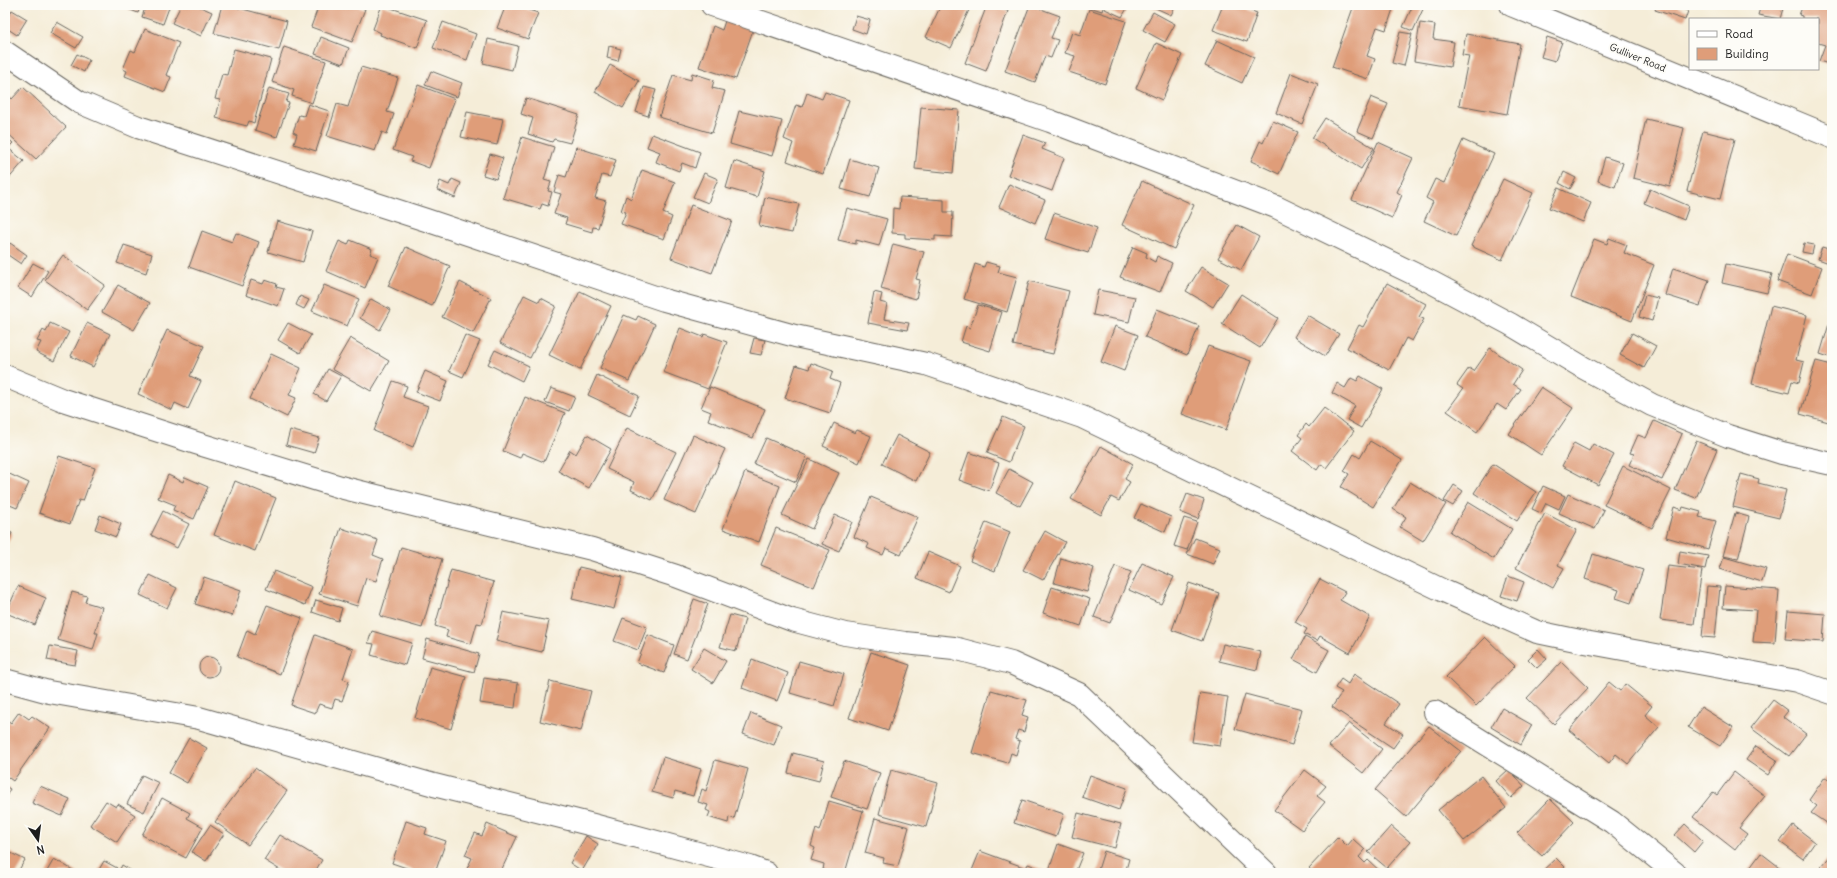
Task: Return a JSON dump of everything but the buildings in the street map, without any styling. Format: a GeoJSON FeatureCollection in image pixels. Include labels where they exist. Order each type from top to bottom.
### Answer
{"type":"FeatureCollection","features":[{"type":"Feature","properties":{"kind":"street"},"geometry":{"type":"LineString","coordinates":[[712,5],[1050,121],[1276,207],[1433,283],[1496,316],[1652,405],[1728,436],[1782,452],[1832,464]]}},
{"type":"Feature","properties":{"kind":"street","name":"Gulliver Road"},"geometry":{"type":"LineString","coordinates":[[1511,5],[1832,137]]}},
{"type":"Feature","properties":{"kind":"street"},"geometry":{"type":"LineString","coordinates":[[5,52],[80,102],[138,127],[426,220],[664,300],[795,336],[926,364],[1082,417],[1444,591],[1537,632],[1797,681],[1832,693]]}},
{"type":"Feature","properties":{"kind":"street"},"geometry":{"type":"LineString","coordinates":[[5,376],[93,409],[196,443],[344,488],[592,549],[676,576],[792,620],[845,634],[905,643],[954,648],[1011,663],[1079,694],[1266,873]]}},
{"type":"Feature","properties":{"kind":"street"},"geometry":{"type":"LineString","coordinates":[[5,680],[49,692],[199,718],[434,785],[593,825],[750,867],[766,873]]}},
{"type":"Feature","properties":{"kind":"street"},"geometry":{"type":"LineString","coordinates":[[1435,712],[1612,822],[1675,873]]}}]}
